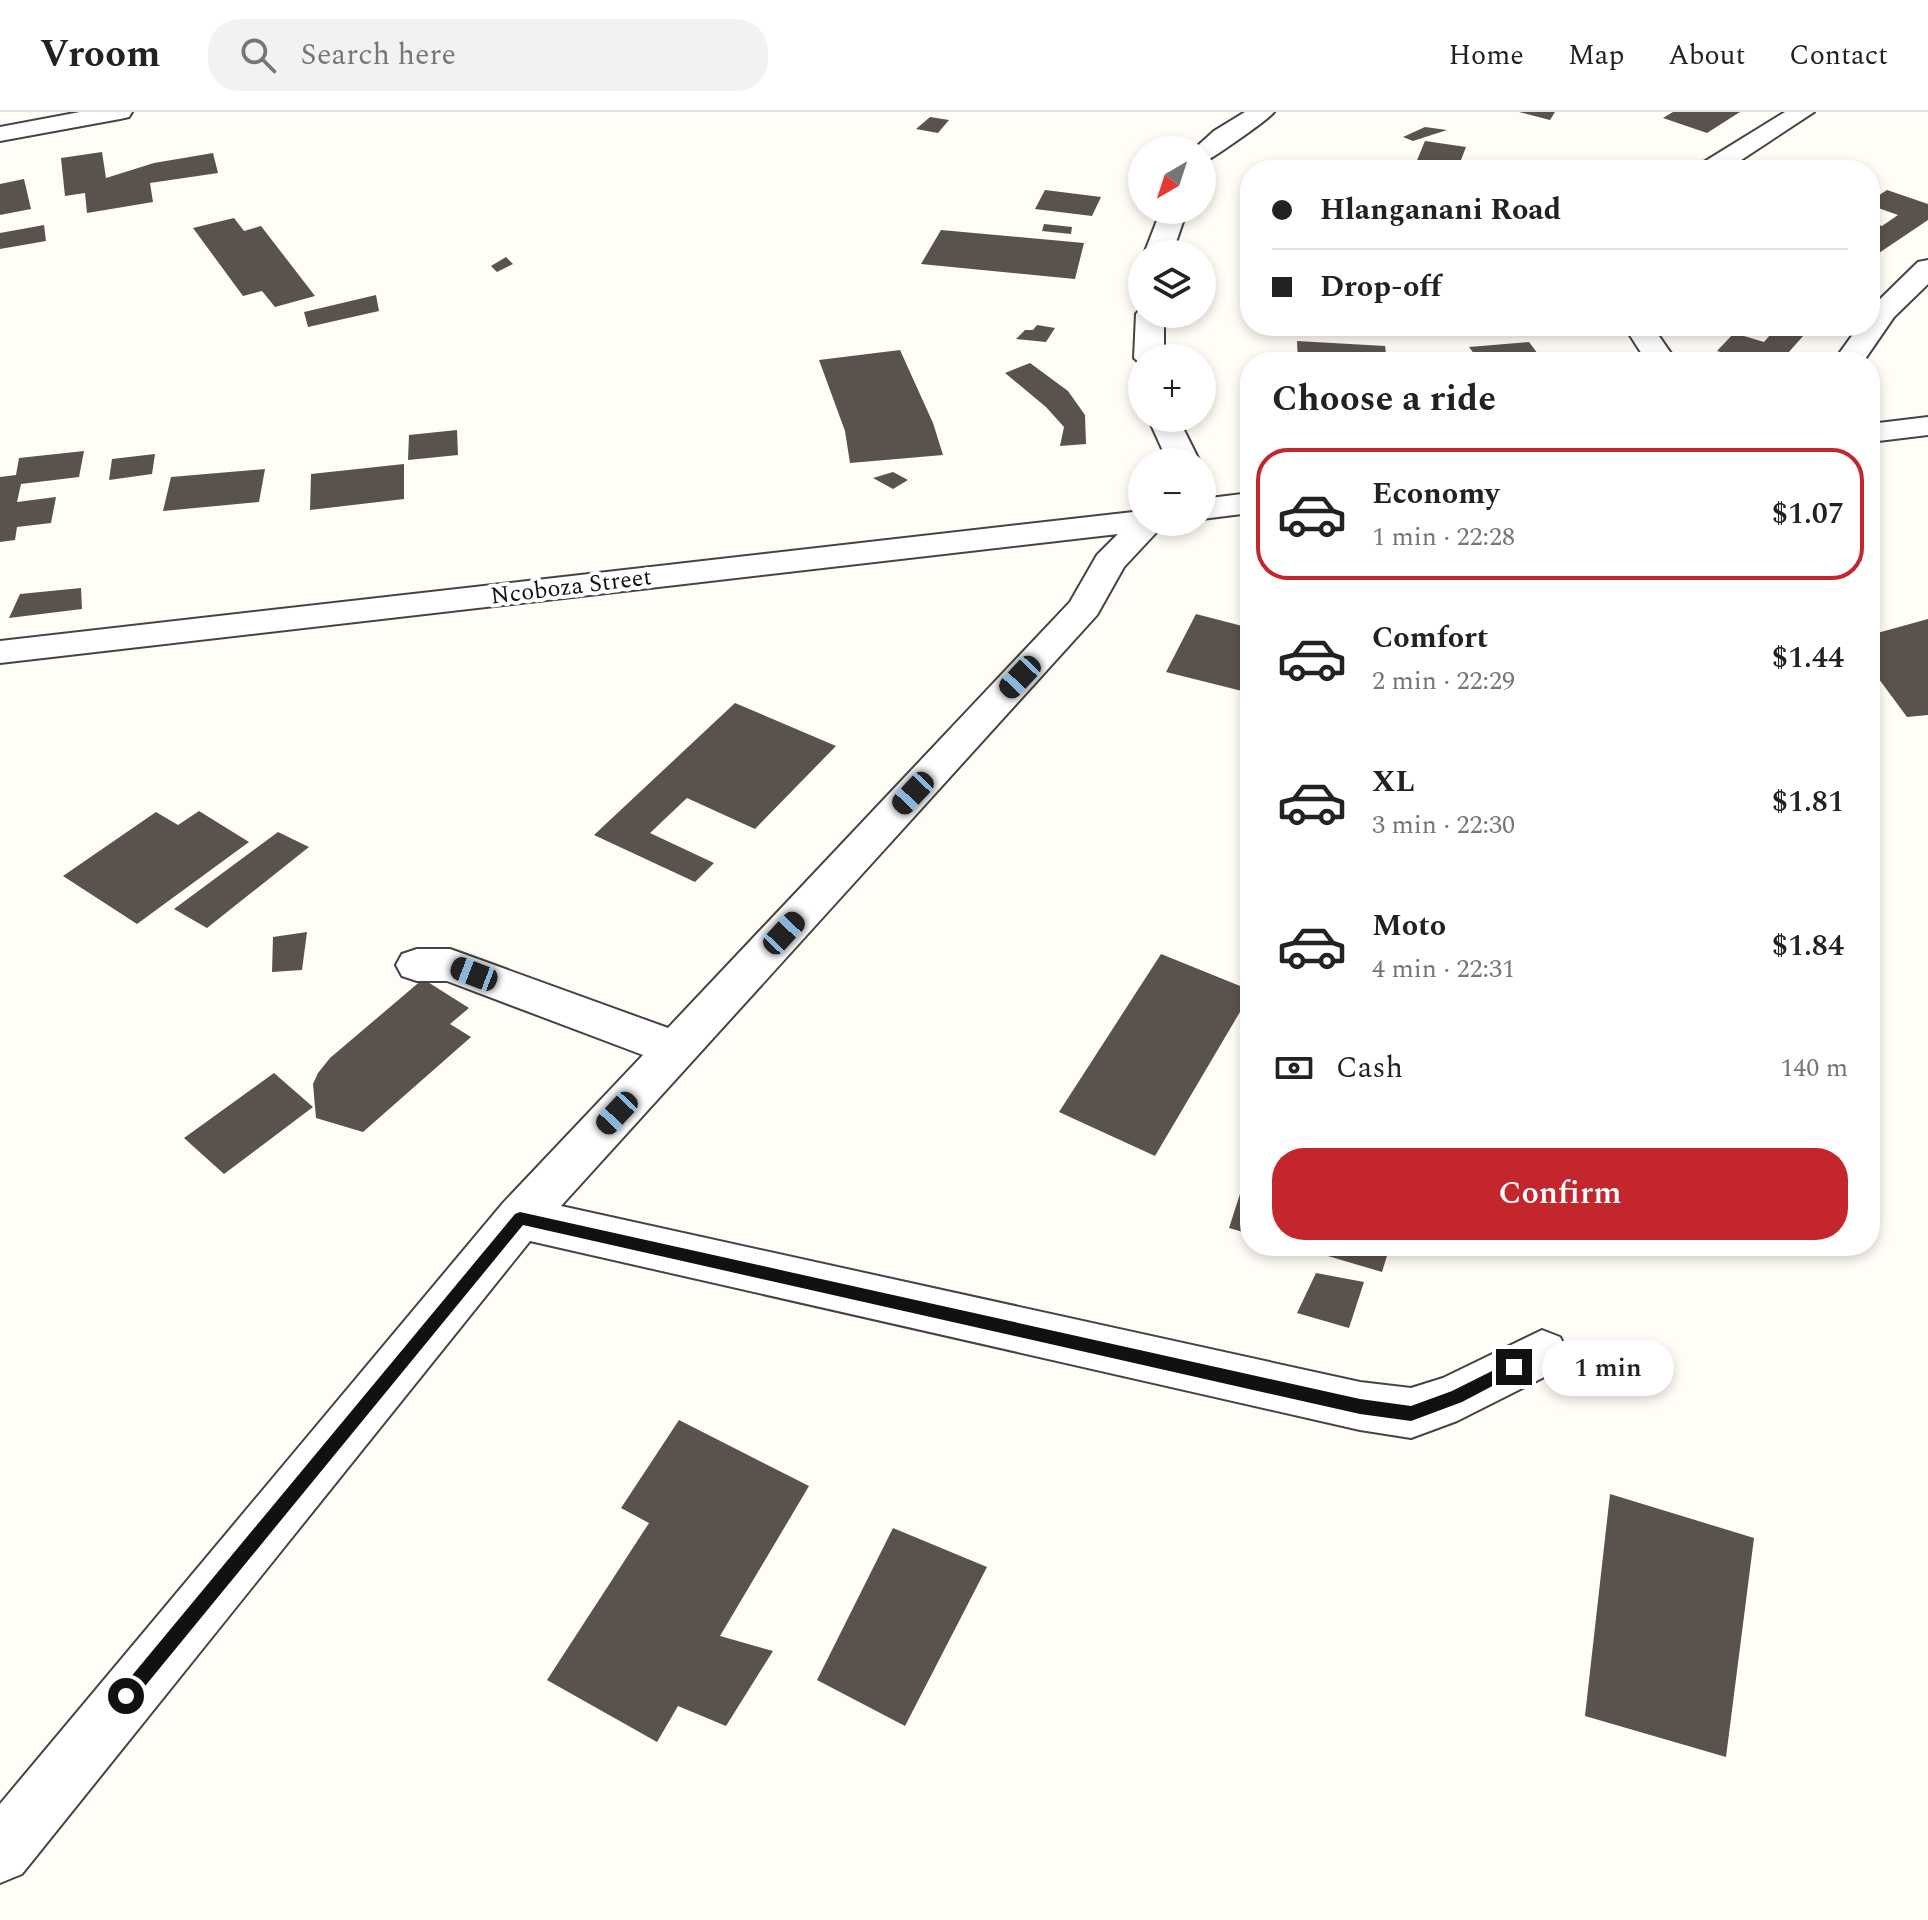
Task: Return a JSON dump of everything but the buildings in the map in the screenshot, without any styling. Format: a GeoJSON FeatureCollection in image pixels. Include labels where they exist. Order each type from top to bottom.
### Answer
{"type":"FeatureCollection","features":[{"type":"Feature","properties":{"kind":"street"},"geometry":{"type":"LineString","coordinates":[[0,134],[120,112]]}},
{"type":"Feature","properties":{"kind":"street"},"geometry":{"type":"LineString","coordinates":[[1216,142],[1262,112]]}},
{"type":"Feature","properties":{"kind":"street"},"geometry":{"type":"LineString","coordinates":[[1724,160],[1802,112]]}},
{"type":"Feature","properties":{"kind":"street"},"geometry":{"type":"LineString","coordinates":[[1880,317],[1928,268]]}},
{"type":"Feature","properties":{"kind":"street"},"geometry":{"type":"LineString","coordinates":[[1880,432],[1928,426]]}},
{"type":"Feature","properties":{"kind":"street"},"geometry":{"type":"LineString","coordinates":[[1216,505],[1240,504]]}},
{"type":"Feature","properties":{"kind":"street","name":"Ncoboza Street"},"geometry":{"type":"LineString","coordinates":[[0,652],[1128,523]]}},
{"type":"Feature","properties":{"kind":"street"},"geometry":{"type":"LineString","coordinates":[[0,1852],[520,1218],[1085,607],[1109,562],[1135,536]]}},
{"type":"Feature","properties":{"kind":"street"},"geometry":{"type":"LineString","coordinates":[[417,965],[450,965],[676,1049]]}},
{"type":"Feature","properties":{"kind":"street"},"geometry":{"type":"LineString","coordinates":[[520,1218],[1360,1406],[1411,1413],[1457,1397],[1542,1353]]}},
{"type":"Feature","properties":{"kind":"route"},"geometry":{"type":"LineString","coordinates":[[126,1696],[520,1218],[1360,1406],[1411,1413],[1457,1397],[1514,1367]]}}]}
